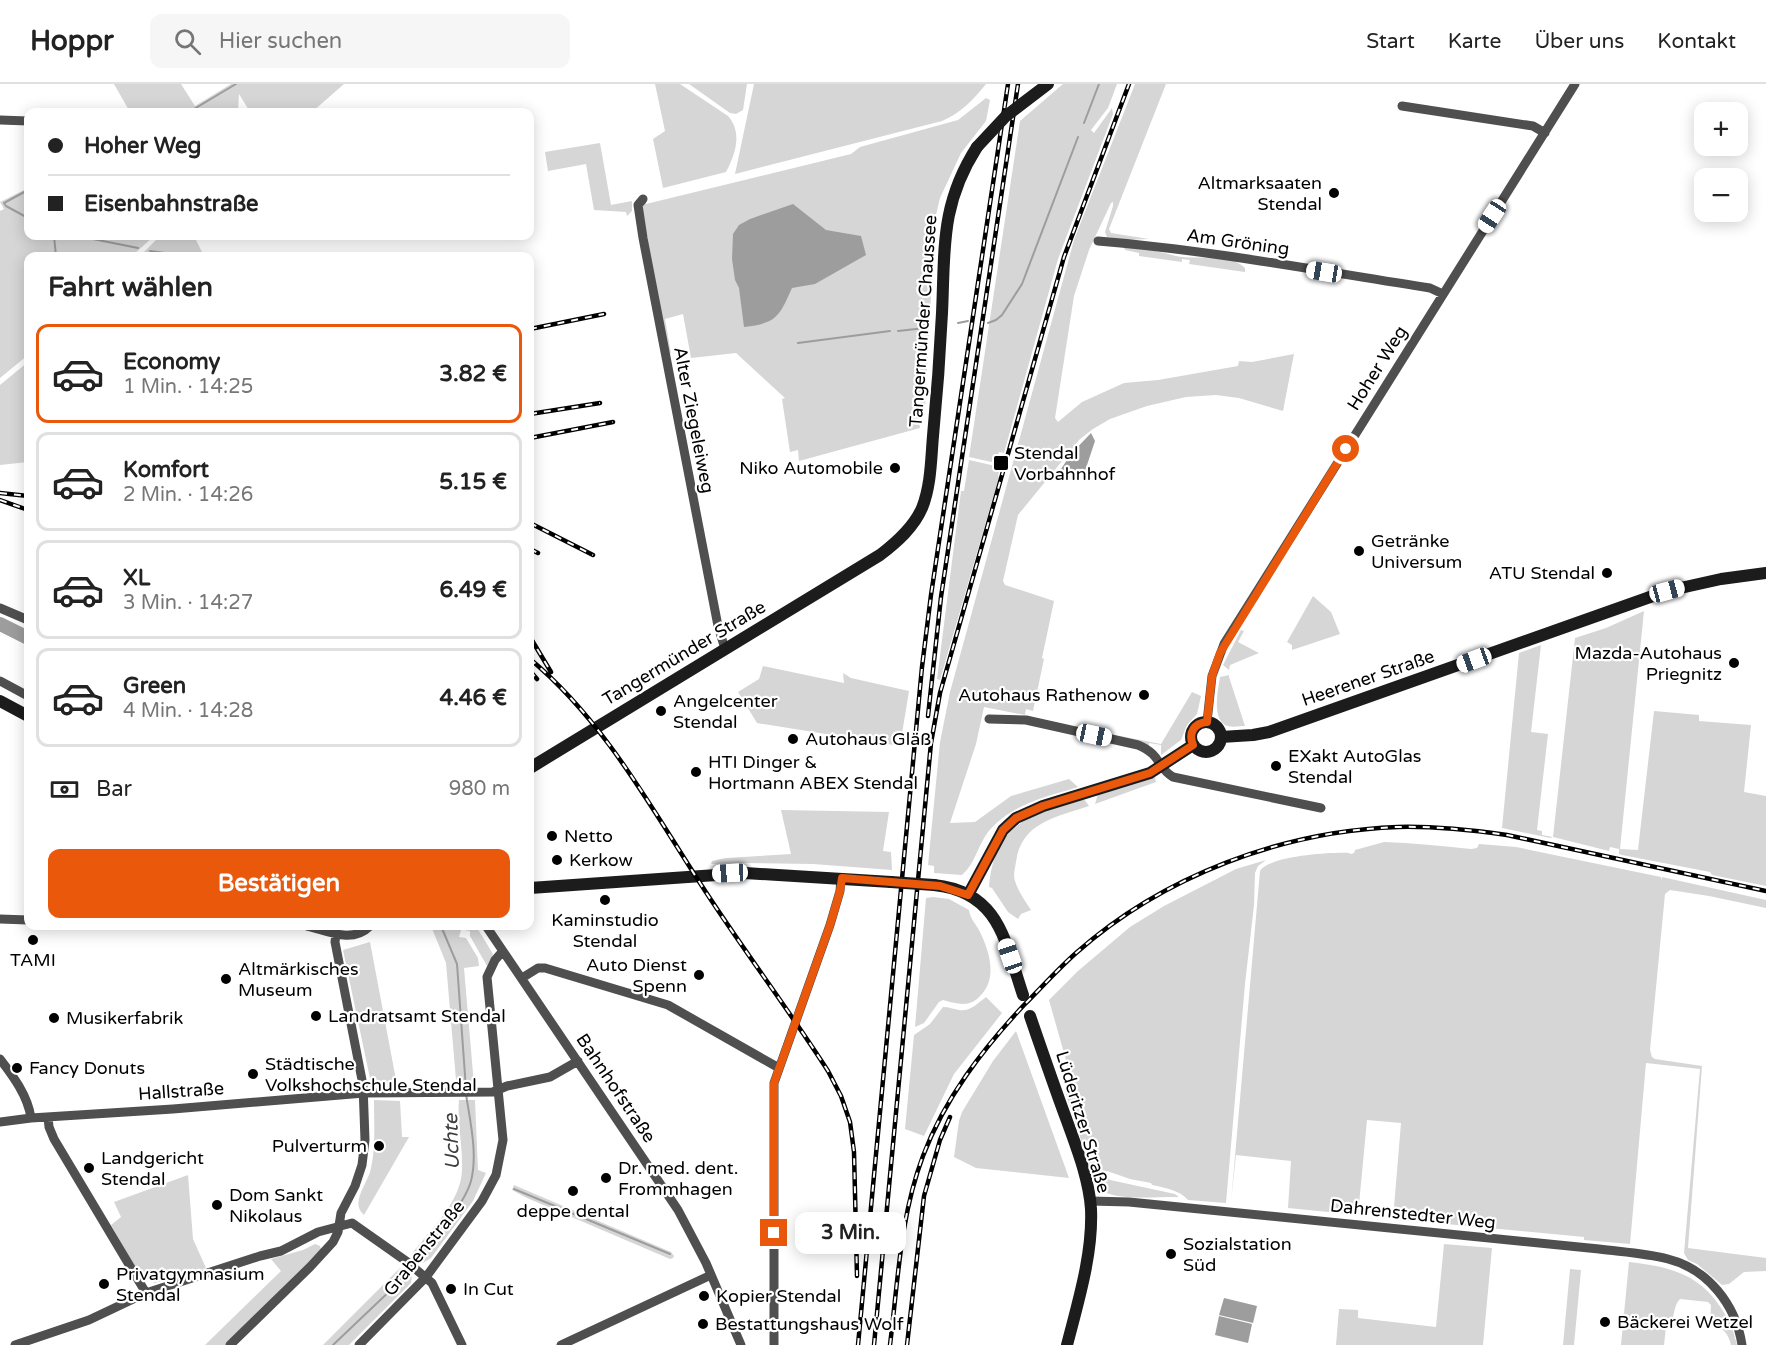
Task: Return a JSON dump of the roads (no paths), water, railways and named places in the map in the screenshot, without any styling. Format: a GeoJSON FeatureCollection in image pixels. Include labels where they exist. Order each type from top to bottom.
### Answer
{"type":"FeatureCollection","features":[{"type":"Feature","properties":{"kind":"main road","name":"Tangermünder Chaussee"},"geometry":{"type":"LineString","coordinates":[[858,568],[899,540],[912,525],[925,500],[939,376],[946,223],[956,187],[977,147],[1006,116],[1048,84]]}},
{"type":"Feature","properties":{"kind":"main road","name":"Tangermünder Straße"},"geometry":{"type":"LineString","coordinates":[[534,766],[858,568]]}},
{"type":"Feature","properties":{"kind":"main road","name":"Heerener Straße"},"geometry":{"type":"LineString","coordinates":[[1221,736],[1269,732],[1667,591],[1721,579],[1766,573]]}},
{"type":"Feature","properties":{"kind":"main road"},"geometry":{"type":"LineString","coordinates":[[0,700],[24,714]]}},
{"type":"Feature","properties":{"kind":"main road"},"geometry":{"type":"LineString","coordinates":[[1207,722],[1215,725],[1221,736],[1219,745],[1208,752],[1200,751],[1193,745],[1191,738],[1193,729],[1207,722]]}},
{"type":"Feature","properties":{"kind":"main road"},"geometry":{"type":"LineString","coordinates":[[968,895],[1003,830],[1016,818],[1043,806],[1150,773],[1193,745]]}},
{"type":"Feature","properties":{"kind":"main road"},"geometry":{"type":"LineString","coordinates":[[534,888],[730,873],[762,873],[952,888],[985,906],[997,923],[1023,995]]}},
{"type":"Feature","properties":{"kind":"main road","name":"Lüderitzer Straße"},"geometry":{"type":"LineString","coordinates":[[1030,1016],[1073,1139],[1090,1201],[1088,1249],[1067,1345]]}},
{"type":"Feature","properties":{"kind":"street","name":"Hoher Weg"},"geometry":{"type":"LineString","coordinates":[[1207,722],[1212,676],[1224,644],[1575,84]]}},
{"type":"Feature","properties":{"kind":"street"},"geometry":{"type":"LineString","coordinates":[[1402,106],[1533,126],[1545,133]]}},
{"type":"Feature","properties":{"kind":"street"},"geometry":{"type":"LineString","coordinates":[[0,120],[24,121]]}},
{"type":"Feature","properties":{"kind":"street","name":"Alter Ziegeleiweg"},"geometry":{"type":"LineString","coordinates":[[643,199],[638,205],[643,238],[721,642],[725,649]]}},
{"type":"Feature","properties":{"kind":"street","name":"Am Gröning"},"geometry":{"type":"LineString","coordinates":[[1098,241],[1138,244],[1283,265],[1430,288],[1443,294]]}},
{"type":"Feature","properties":{"kind":"street"},"geometry":{"type":"LineString","coordinates":[[0,608],[24,618]]}},
{"type":"Feature","properties":{"kind":"street"},"geometry":{"type":"LineString","coordinates":[[0,681],[24,694]]}},
{"type":"Feature","properties":{"kind":"street"},"geometry":{"type":"LineString","coordinates":[[989,719],[1026,720],[1138,745],[1153,752],[1169,775],[1173,777],[1321,808]]}},
{"type":"Feature","properties":{"kind":"street"},"geometry":{"type":"LineString","coordinates":[[774,1345],[774,1079],[830,925],[842,878]]}},
{"type":"Feature","properties":{"kind":"street"},"geometry":{"type":"LineString","coordinates":[[0,920],[24,920]]}},
{"type":"Feature","properties":{"kind":"street"},"geometry":{"type":"LineString","coordinates":[[330,930],[355,930]]}},
{"type":"Feature","properties":{"kind":"street"},"geometry":{"type":"LineString","coordinates":[[330,930],[354,935],[365,930]]}},
{"type":"Feature","properties":{"kind":"street"},"geometry":{"type":"LineString","coordinates":[[230,1345],[329,1248],[336,1236],[341,1213],[355,1186],[362,1165],[365,1140],[364,1093],[353,1025],[335,942],[330,930]]}},
{"type":"Feature","properties":{"kind":"street","name":"Bahnhofstraße"},"geometry":{"type":"LineString","coordinates":[[489,930],[678,1210],[696,1242],[741,1345]]}},
{"type":"Feature","properties":{"kind":"street","name":"Grabenstraße"},"geometry":{"type":"LineString","coordinates":[[364,1343],[482,1201],[496,1175],[503,1140],[487,977],[495,960],[503,951]]}},
{"type":"Feature","properties":{"kind":"street"},"geometry":{"type":"LineString","coordinates":[[522,978],[534,970],[544,968],[668,1005],[779,1068]]}},
{"type":"Feature","properties":{"kind":"street"},"geometry":{"type":"LineString","coordinates":[[0,1059],[19,1087],[31,1118]]}},
{"type":"Feature","properties":{"kind":"street","name":"Hallstraße"},"geometry":{"type":"LineString","coordinates":[[0,1122],[364,1093],[493,1092],[507,1086],[550,1077],[578,1061]]}},
{"type":"Feature","properties":{"kind":"street"},"geometry":{"type":"LineString","coordinates":[[48,1117],[52,1134],[146,1293]]}},
{"type":"Feature","properties":{"kind":"street","name":"Dahrenstedter Weg"},"geometry":{"type":"LineString","coordinates":[[1090,1201],[1182,1207],[1653,1256],[1676,1261],[1710,1283],[1721,1295],[1737,1321],[1742,1345]]}},
{"type":"Feature","properties":{"kind":"street"},"geometry":{"type":"LineString","coordinates":[[15,1345],[90,1320],[146,1293],[281,1251],[318,1232],[339,1225],[355,1224],[423,1274],[435,1287],[462,1345]]}},
{"type":"Feature","properties":{"kind":"street"},"geometry":{"type":"LineString","coordinates":[[561,1345],[711,1275]]}},
{"type":"Feature","properties":{"kind":"waterway"},"geometry":{"type":"LineString","coordinates":[[196,108],[236,84]]}},
{"type":"Feature","properties":{"kind":"waterway"},"geometry":{"type":"LineString","coordinates":[[1084,123],[1099,84]]}},
{"type":"Feature","properties":{"kind":"waterway"},"geometry":{"type":"LineString","coordinates":[[988,323],[1002,315],[1022,284],[1078,137]]}},
{"type":"Feature","properties":{"kind":"waterway"},"geometry":{"type":"LineString","coordinates":[[24,192],[4,203],[24,216]]}},
{"type":"Feature","properties":{"kind":"waterway"},"geometry":{"type":"LineString","coordinates":[[54,240],[56,252]]}},
{"type":"Feature","properties":{"kind":"waterway"},"geometry":{"type":"LineString","coordinates":[[98,240],[138,248]]}},
{"type":"Feature","properties":{"kind":"waterway"},"geometry":{"type":"LineString","coordinates":[[150,251],[157,252]]}},
{"type":"Feature","properties":{"kind":"waterway"},"geometry":{"type":"LineString","coordinates":[[958,323],[968,321]]}},
{"type":"Feature","properties":{"kind":"waterway"},"geometry":{"type":"LineString","coordinates":[[898,331],[925,328]]}},
{"type":"Feature","properties":{"kind":"waterway"},"geometry":{"type":"LineString","coordinates":[[798,343],[890,331]]}},
{"type":"Feature","properties":{"kind":"waterway","name":"Uchte"},"geometry":{"type":"LineString","coordinates":[[0,624],[24,636]]}},
{"type":"Feature","properties":{"kind":"waterway","name":"Uchte"},"geometry":{"type":"LineString","coordinates":[[443,930],[457,964],[466,1089]]}},
{"type":"Feature","properties":{"kind":"waterway","name":"Uchte"},"geometry":{"type":"LineString","coordinates":[[413,1264],[454,1213],[471,1181],[474,1149],[466,1094]]}},
{"type":"Feature","properties":{"kind":"waterway"},"geometry":{"type":"LineString","coordinates":[[514,1189],[670,1254]]}},
{"type":"Feature","properties":{"kind":"waterway","name":"Uchte"},"geometry":{"type":"LineString","coordinates":[[333,1345],[395,1286],[409,1269]]}},
{"type":"Feature","properties":{"kind":"railway"},"geometry":{"type":"LineString","coordinates":[[858,1345],[922,667],[1008,84]]}},
{"type":"Feature","properties":{"kind":"railway"},"geometry":{"type":"LineString","coordinates":[[928,716],[941,597],[1018,84]]}},
{"type":"Feature","properties":{"kind":"railway"},"geometry":{"type":"LineString","coordinates":[[874,1345],[931,743],[940,693],[1064,257],[1129,84]]}},
{"type":"Feature","properties":{"kind":"railway"},"geometry":{"type":"LineString","coordinates":[[534,328],[604,314]]}},
{"type":"Feature","properties":{"kind":"railway"},"geometry":{"type":"LineString","coordinates":[[534,413],[600,403]]}},
{"type":"Feature","properties":{"kind":"railway"},"geometry":{"type":"LineString","coordinates":[[534,437],[613,422]]}},
{"type":"Feature","properties":{"kind":"railway"},"geometry":{"type":"LineString","coordinates":[[0,493],[24,496]]}},
{"type":"Feature","properties":{"kind":"railway"},"geometry":{"type":"LineString","coordinates":[[0,500],[24,509]]}},
{"type":"Feature","properties":{"kind":"railway"},"geometry":{"type":"LineString","coordinates":[[534,525],[593,555]]}},
{"type":"Feature","properties":{"kind":"railway"},"geometry":{"type":"LineString","coordinates":[[534,551],[538,553]]}},
{"type":"Feature","properties":{"kind":"railway"},"geometry":{"type":"LineString","coordinates":[[534,644],[551,672]]}},
{"type":"Feature","properties":{"kind":"railway"},"geometry":{"type":"LineString","coordinates":[[534,663],[580,709],[623,764],[716,907],[828,1071],[841,1096],[850,1122],[854,1152],[857,1276]]}},
{"type":"Feature","properties":{"kind":"railway"},"geometry":{"type":"LineString","coordinates":[[534,676],[537,679]]}},
{"type":"Feature","properties":{"kind":"railway"},"geometry":{"type":"LineString","coordinates":[[890,1345],[901,1249],[915,1179],[942,1114],[966,1076],[994,1039],[1069,959],[1110,926],[1147,901],[1186,880],[1268,848],[1354,830],[1412,827],[1507,835],[1766,891]]}},
{"type":"Feature","properties":{"kind":"railway"},"geometry":{"type":"LineString","coordinates":[[907,1345],[924,1196],[940,1140],[950,1117]]}},
{"type":"Feature","properties":{"kind":"place","name":"Altmarksaaten Stendal"},"geometry":{"type":"Point","coordinates":[1334,193]}},
{"type":"Feature","properties":{"kind":"place","name":"Stendal Vorbahnhof"},"geometry":{"type":"Point","coordinates":[1001,463]}},
{"type":"Feature","properties":{"kind":"place","name":"Niko Automobile"},"geometry":{"type":"Point","coordinates":[895,468]}},
{"type":"Feature","properties":{"kind":"place","name":"Getränke Universum"},"geometry":{"type":"Point","coordinates":[1359,551]}},
{"type":"Feature","properties":{"kind":"place","name":"ATU Stendal"},"geometry":{"type":"Point","coordinates":[1607,573]}},
{"type":"Feature","properties":{"kind":"place","name":"Mazda-Autohaus Priegnitz"},"geometry":{"type":"Point","coordinates":[1734,663]}},
{"type":"Feature","properties":{"kind":"place","name":"Autohaus Rathenow"},"geometry":{"type":"Point","coordinates":[1144,695]}},
{"type":"Feature","properties":{"kind":"place","name":"Angelcenter Stendal"},"geometry":{"type":"Point","coordinates":[661,711]}},
{"type":"Feature","properties":{"kind":"place","name":"Autohaus Gläß"},"geometry":{"type":"Point","coordinates":[793,739]}},
{"type":"Feature","properties":{"kind":"place","name":"EXakt AutoGlas Stendal"},"geometry":{"type":"Point","coordinates":[1276,766]}},
{"type":"Feature","properties":{"kind":"place","name":"HTI Dinger & Hortmann ABEX Stendal"},"geometry":{"type":"Point","coordinates":[696,772]}},
{"type":"Feature","properties":{"kind":"place","name":"Netto"},"geometry":{"type":"Point","coordinates":[552,836]}},
{"type":"Feature","properties":{"kind":"place","name":"Kerkow"},"geometry":{"type":"Point","coordinates":[557,860]}},
{"type":"Feature","properties":{"kind":"place","name":"Kaminstudio Stendal"},"geometry":{"type":"Point","coordinates":[605,900]}},
{"type":"Feature","properties":{"kind":"place","name":"TAMI"},"geometry":{"type":"Point","coordinates":[33,940]}},
{"type":"Feature","properties":{"kind":"place","name":"Auto Dienst Spenn"},"geometry":{"type":"Point","coordinates":[699,975]}},
{"type":"Feature","properties":{"kind":"place","name":"Altmärkisches Museum"},"geometry":{"type":"Point","coordinates":[226,979]}},
{"type":"Feature","properties":{"kind":"place","name":"Landratsamt Stendal"},"geometry":{"type":"Point","coordinates":[316,1016]}},
{"type":"Feature","properties":{"kind":"place","name":"Musikerfabrik"},"geometry":{"type":"Point","coordinates":[54,1018]}},
{"type":"Feature","properties":{"kind":"place","name":"Fancy Donuts"},"geometry":{"type":"Point","coordinates":[17,1068]}},
{"type":"Feature","properties":{"kind":"place","name":"Städtische Volkshochschule Stendal"},"geometry":{"type":"Point","coordinates":[253,1074]}},
{"type":"Feature","properties":{"kind":"place","name":"Pulverturm"},"geometry":{"type":"Point","coordinates":[379,1146]}},
{"type":"Feature","properties":{"kind":"place","name":"Landgericht Stendal"},"geometry":{"type":"Point","coordinates":[89,1168]}},
{"type":"Feature","properties":{"kind":"place","name":"Dr. med. dent. Frommhagen"},"geometry":{"type":"Point","coordinates":[606,1178]}},
{"type":"Feature","properties":{"kind":"place","name":"deppe dental"},"geometry":{"type":"Point","coordinates":[573,1191]}},
{"type":"Feature","properties":{"kind":"place","name":"Dom Sankt Nikolaus"},"geometry":{"type":"Point","coordinates":[217,1205]}},
{"type":"Feature","properties":{"kind":"place","name":"Sozialstation Süd"},"geometry":{"type":"Point","coordinates":[1171,1254]}},
{"type":"Feature","properties":{"kind":"place","name":"Privatgymnasium Stendal"},"geometry":{"type":"Point","coordinates":[104,1284]}},
{"type":"Feature","properties":{"kind":"place","name":"In Cut"},"geometry":{"type":"Point","coordinates":[451,1289]}},
{"type":"Feature","properties":{"kind":"place","name":"Kopier Stendal"},"geometry":{"type":"Point","coordinates":[704,1296]}},
{"type":"Feature","properties":{"kind":"place","name":"Bäckerei Wetzel"},"geometry":{"type":"Point","coordinates":[1605,1322]}},
{"type":"Feature","properties":{"kind":"place","name":"Bestattungshaus Wolf"},"geometry":{"type":"Point","coordinates":[703,1324]}}]}
